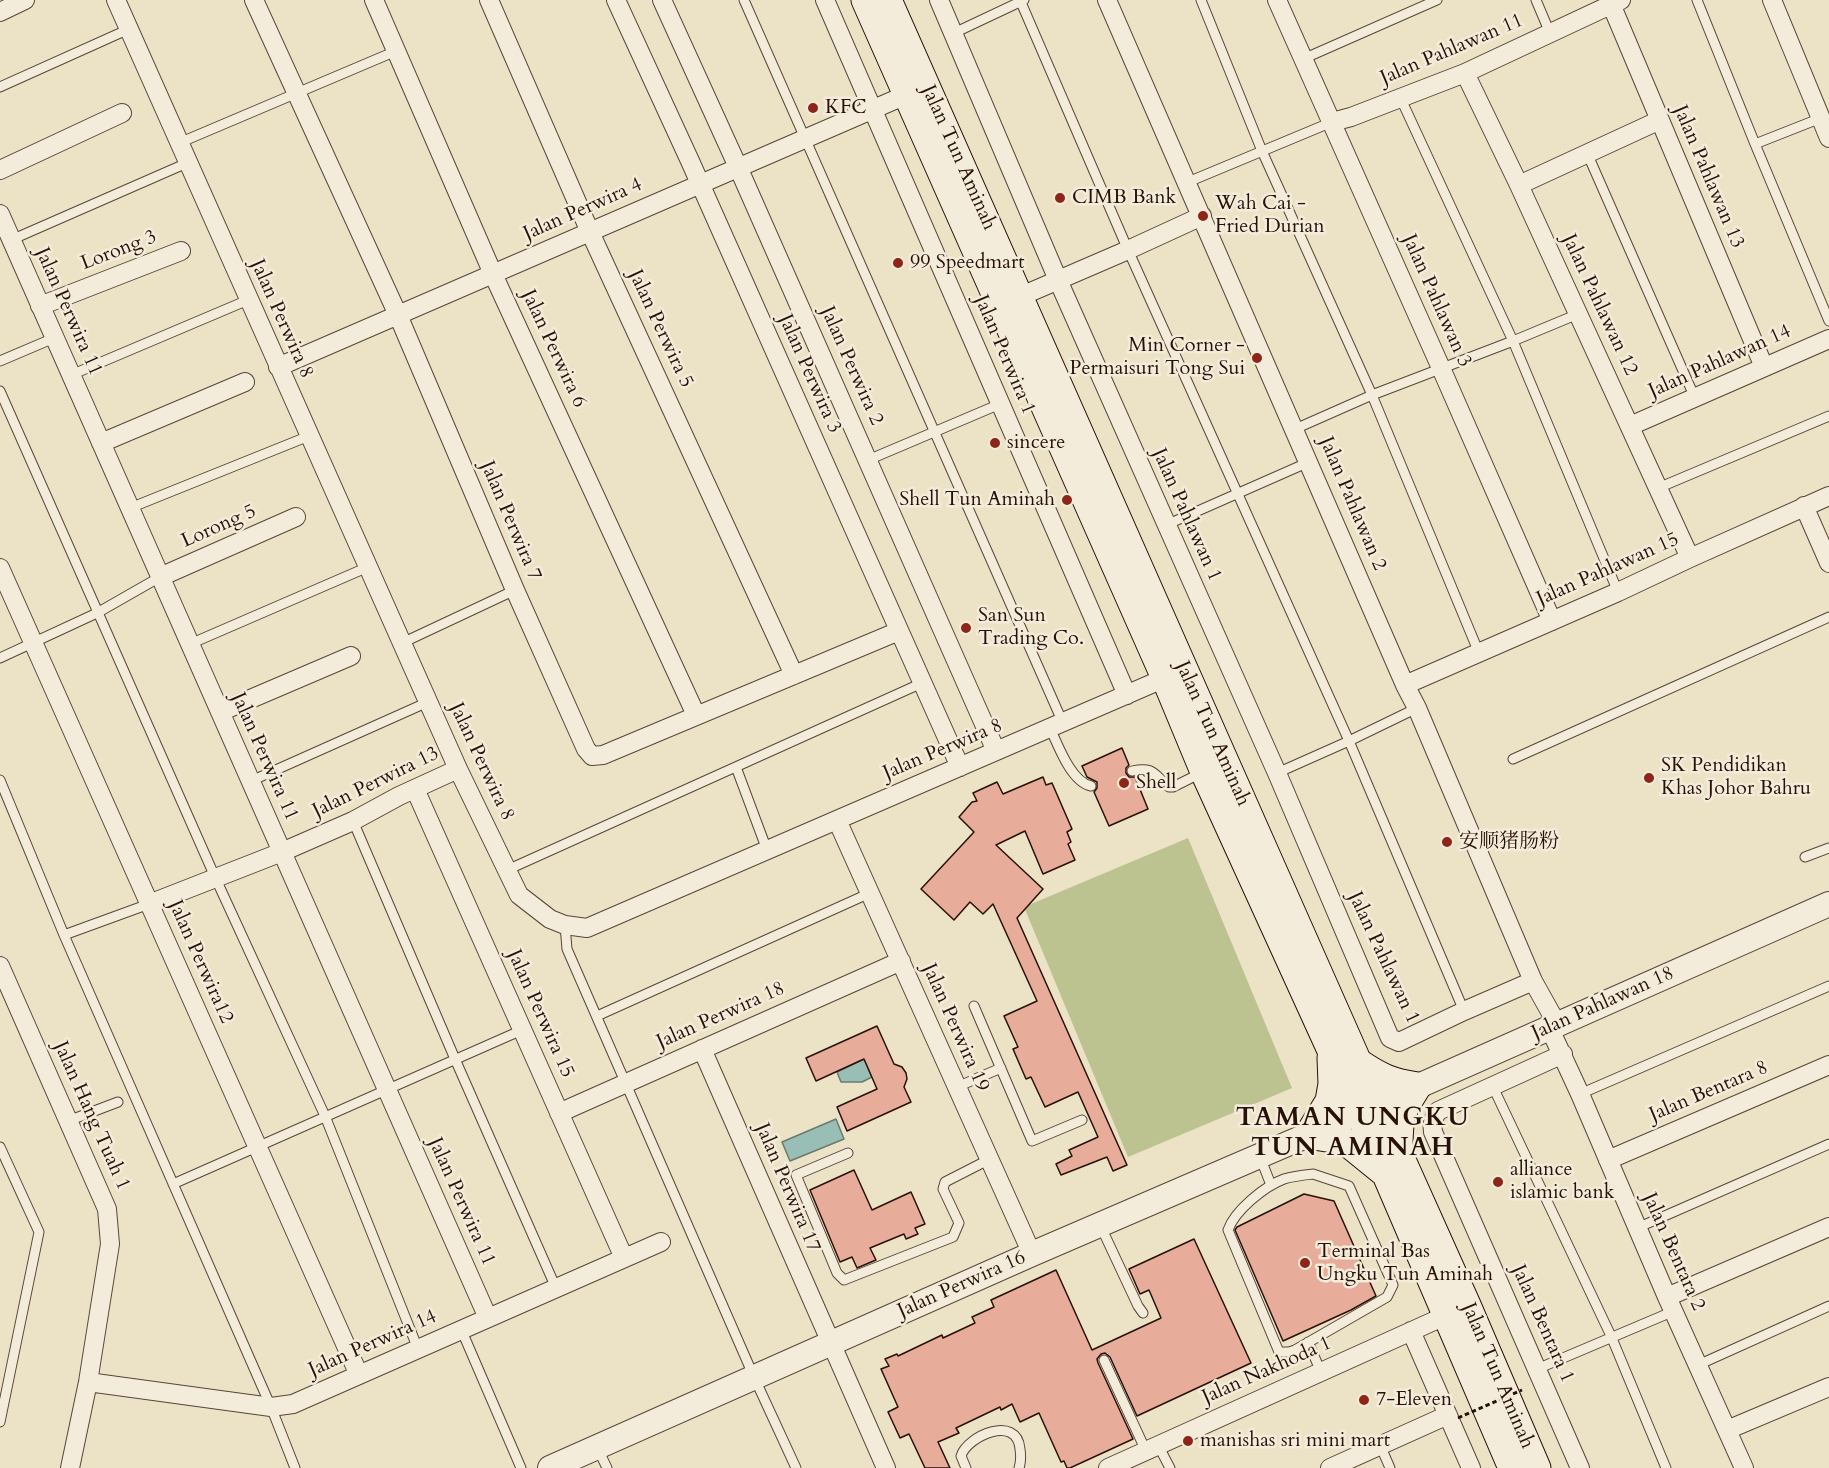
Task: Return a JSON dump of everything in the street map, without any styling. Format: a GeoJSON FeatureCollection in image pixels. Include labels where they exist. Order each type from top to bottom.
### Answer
{"type":"FeatureCollection","features":[{"type":"Feature","properties":{"kind":"main road","name":"Jalan Tun Aminah"},"geometry":{"type":"LineString","coordinates":[[865,0],[1165,678],[1204,772],[1330,1047],[1368,1108],[1392,1164],[1445,1316],[1512,1468]]}},
{"type":"Feature","properties":{"kind":"main road","name":"Jalan Tun Aminah"},"geometry":{"type":"LineString","coordinates":[[888,0],[1358,1062],[1368,1108]]}},
{"type":"Feature","properties":{"kind":"main road"},"geometry":{"type":"LineString","coordinates":[[1330,1047],[1332,1084],[1329,1101],[1308,1135],[1345,1141],[1392,1164],[1403,1110],[1418,1086],[1378,1076],[1358,1062]]}},
{"type":"Feature","properties":{"kind":"main road","name":"Jalan Tun Aminah"},"geometry":{"type":"LineString","coordinates":[[1392,1164],[1467,1305],[1537,1468]]}},
{"type":"Feature","properties":{"kind":"street"},"geometry":{"type":"LineString","coordinates":[[0,12],[25,0]]}},
{"type":"Feature","properties":{"kind":"street","name":"Jalan Perwira 8"},"geometry":{"type":"LineString","coordinates":[[116,0],[458,769],[519,895],[550,919],[565,925],[587,928],[1165,678]]}},
{"type":"Feature","properties":{"kind":"street","name":"Jalan Perwira 7"},"geometry":{"type":"LineString","coordinates":[[254,0],[398,315],[515,590],[586,749],[592,756],[603,755],[899,631]]}},
{"type":"Feature","properties":{"kind":"street","name":"Jalan Perwira 6"},"geometry":{"type":"LineString","coordinates":[[374,0],[493,274],[696,715]]}},
{"type":"Feature","properties":{"kind":"street","name":"Jalan Perwira 5"},"geometry":{"type":"LineString","coordinates":[[489,0],[590,232],[794,675]]}},
{"type":"Feature","properties":{"kind":"street","name":"Jalan Perwira 3"},"geometry":{"type":"LineString","coordinates":[[616,0],[960,767]]}},
{"type":"Feature","properties":{"kind":"street","name":"Jalan Perwira 2"},"geometry":{"type":"LineString","coordinates":[[662,0],[996,751]]}},
{"type":"Feature","properties":{"kind":"street","name":"Jalan Perwira 1"},"geometry":{"type":"LineString","coordinates":[[825,0],[1127,695]]}},
{"type":"Feature","properties":{"kind":"street","name":"Jalan Pahlawan 1"},"geometry":{"type":"LineString","coordinates":[[939,0],[1058,279],[1277,773],[1390,1038],[1399,1042],[1464,1011]]}},
{"type":"Feature","properties":{"kind":"street","name":"Jalan Pahlawan 2"},"geometry":{"type":"LineString","coordinates":[[1107,0],[1553,1025]]}},
{"type":"Feature","properties":{"kind":"street","name":"Jalan Pahlawan 3"},"geometry":{"type":"LineString","coordinates":[[1277,0],[1552,621]]}},
{"type":"Feature","properties":{"kind":"street"},"geometry":{"type":"LineString","coordinates":[[1772,0],[1829,138]]}},
{"type":"Feature","properties":{"kind":"street","name":"Jalan Pahlawan 11"},"geometry":{"type":"LineString","coordinates":[[1332,122],[1351,117],[1465,73],[1616,2]]}},
{"type":"Feature","properties":{"kind":"street","name":"Jalan Pahlawan 13"},"geometry":{"type":"LineString","coordinates":[[1616,2],[1660,120],[1764,367]]}},
{"type":"Feature","properties":{"kind":"street","name":"Jalan Pahlawan 12"},"geometry":{"type":"LineString","coordinates":[[1465,73],[1519,185],[1690,558]]}},
{"type":"Feature","properties":{"kind":"street","name":"Jalan Perwira 4"},"geometry":{"type":"LineString","coordinates":[[278,367],[906,94]]}},
{"type":"Feature","properties":{"kind":"street"},"geometry":{"type":"LineString","coordinates":[[0,170],[122,113]]}},
{"type":"Feature","properties":{"kind":"street"},"geometry":{"type":"LineString","coordinates":[[1519,185],[1660,120]]}},
{"type":"Feature","properties":{"kind":"street","name":"Jalan Perwira 11"},"geometry":{"type":"LineString","coordinates":[[0,214],[488,1318]]}},
{"type":"Feature","properties":{"kind":"street"},"geometry":{"type":"LineString","coordinates":[[1019,297],[1202,216]]}},
{"type":"Feature","properties":{"kind":"street","name":"Lorong 3"},"geometry":{"type":"LineString","coordinates":[[40,306],[181,251]]}},
{"type":"Feature","properties":{"kind":"street","name":"Jalan Pahlawan 14"},"geometry":{"type":"LineString","coordinates":[[1630,426],[1829,339]]}},
{"type":"Feature","properties":{"kind":"street"},"geometry":{"type":"LineString","coordinates":[[101,443],[245,382]]}},
{"type":"Feature","properties":{"kind":"street","name":"Jalan Pahlawan 15"},"geometry":{"type":"LineString","coordinates":[[1405,684],[1618,592],[1829,496]]}},
{"type":"Feature","properties":{"kind":"street"},"geometry":{"type":"LineString","coordinates":[[1804,506],[1829,563]]}},
{"type":"Feature","properties":{"kind":"street","name":"Lorong 5"},"geometry":{"type":"LineString","coordinates":[[160,577],[296,517]]}},
{"type":"Feature","properties":{"kind":"street","name":"Jalan Perwira12"},"geometry":{"type":"LineString","coordinates":[[0,568],[359,1375]]}},
{"type":"Feature","properties":{"kind":"street"},"geometry":{"type":"LineString","coordinates":[[220,712],[351,656]]}},
{"type":"Feature","properties":{"kind":"street","name":"Jalan Perwira 13"},"geometry":{"type":"LineString","coordinates":[[149,904],[282,852],[458,769]]}},
{"type":"Feature","properties":{"kind":"street","name":"Jalan Perwira 15"},"geometry":{"type":"LineString","coordinates":[[415,789],[624,1258]]}},
{"type":"Feature","properties":{"kind":"street","name":"Jalan Perwira 19"},"geometry":{"type":"LineString","coordinates":[[837,820],[1032,1254]]}},
{"type":"Feature","properties":{"kind":"street","name":"Jalan Pahlawan 18"},"geometry":{"type":"LineString","coordinates":[[1368,1108],[1829,904]]}},
{"type":"Feature","properties":{"kind":"street","name":"Jalan Perwira 18"},"geometry":{"type":"LineString","coordinates":[[559,1113],[901,961]]}},
{"type":"Feature","properties":{"kind":"street","name":"Jalan Hang Tuah 1"},"geometry":{"type":"LineString","coordinates":[[0,966],[107,1209],[110,1244],[88,1382],[70,1468]]}},
{"type":"Feature","properties":{"kind":"street"},"geometry":{"type":"LineString","coordinates":[[1464,1011],[1533,981]]}},
{"type":"Feature","properties":{"kind":"street","name":"Jalan Bentara 2"},"geometry":{"type":"LineString","coordinates":[[1553,1025],[1563,1054],[1637,1228],[1744,1468]]}},
{"type":"Feature","properties":{"kind":"street","name":"Jalan Perwira 17"},"geometry":{"type":"LineString","coordinates":[[702,1049],[886,1468]]}},
{"type":"Feature","properties":{"kind":"street"},"geometry":{"type":"LineString","coordinates":[[1493,1087],[1563,1054]]}},
{"type":"Feature","properties":{"kind":"street","name":"Jalan Bentara 8"},"geometry":{"type":"LineString","coordinates":[[1608,1160],[1829,1065]]}},
{"type":"Feature","properties":{"kind":"street","name":"Jalan Bentara 1"},"geometry":{"type":"LineString","coordinates":[[1493,1087],[1438,1111],[1434,1116],[1433,1132],[1580,1468]]}},
{"type":"Feature","properties":{"kind":"street","name":"Jalan Perwira 16"},"geometry":{"type":"LineString","coordinates":[[550,1468],[602,1458],[754,1377],[1368,1108]]}},
{"type":"Feature","properties":{"kind":"street"},"geometry":{"type":"LineString","coordinates":[[1670,1304],[1829,1227]]}},
{"type":"Feature","properties":{"kind":"street","name":"Jalan Perwira 14"},"geometry":{"type":"LineString","coordinates":[[88,1382],[271,1407],[293,1404],[660,1242]]}},
{"type":"Feature","properties":{"kind":"street","name":"Jalan Nakhoda 1"},"geometry":{"type":"LineString","coordinates":[[1108,1468],[1445,1316]]}},
{"type":"Feature","properties":{"kind":"street"},"geometry":{"type":"LineString","coordinates":[[1411,1331],[1453,1417],[1471,1468]]}},
{"type":"Feature","properties":{"kind":"street"},"geometry":{"type":"LineString","coordinates":[[1727,1430],[1829,1387]]}},
{"type":"Feature","properties":{"kind":"street"},"geometry":{"type":"LineString","coordinates":[[1330,1468],[1453,1417]]}},
{"type":"Feature","properties":{"kind":"lane"},"geometry":{"type":"LineString","coordinates":[[744,0],[934,432],[1056,725],[1073,773],[1085,785],[1091,786]]}},
{"type":"Feature","properties":{"kind":"lane"},"geometry":{"type":"LineString","coordinates":[[954,33],[1022,0],[1128,250],[1348,741],[1464,1011]]}},
{"type":"Feature","properties":{"kind":"lane"},"geometry":{"type":"LineString","coordinates":[[1201,0],[1262,151],[1372,395],[1479,653]]}},
{"type":"Feature","properties":{"kind":"lane"},"geometry":{"type":"LineString","coordinates":[[1304,59],[1437,0]]}},
{"type":"Feature","properties":{"kind":"lane"},"geometry":{"type":"LineString","coordinates":[[1536,0],[1551,33]]}},
{"type":"Feature","properties":{"kind":"lane"},"geometry":{"type":"LineString","coordinates":[[1697,0],[1829,321]]}},
{"type":"Feature","properties":{"kind":"lane"},"geometry":{"type":"LineString","coordinates":[[0,87],[129,29]]}},
{"type":"Feature","properties":{"kind":"lane"},"geometry":{"type":"LineString","coordinates":[[179,143],[396,51]]}},
{"type":"Feature","properties":{"kind":"lane"},"geometry":{"type":"LineString","coordinates":[[1400,97],[1513,341],[1618,592]]}},
{"type":"Feature","properties":{"kind":"lane"},"geometry":{"type":"LineString","coordinates":[[1755,144],[1821,118]]}},
{"type":"Feature","properties":{"kind":"lane"},"geometry":{"type":"LineString","coordinates":[[1188,182],[1332,122]]}},
{"type":"Feature","properties":{"kind":"lane"},"geometry":{"type":"LineString","coordinates":[[1587,153],[1695,398]]}},
{"type":"Feature","properties":{"kind":"lane"},"geometry":{"type":"LineString","coordinates":[[11,240],[187,163]]}},
{"type":"Feature","properties":{"kind":"lane"},"geometry":{"type":"LineString","coordinates":[[71,375],[248,300]]}},
{"type":"Feature","properties":{"kind":"lane"},"geometry":{"type":"LineString","coordinates":[[1295,429],[1372,395],[1578,314]]}},
{"type":"Feature","properties":{"kind":"lane"},"geometry":{"type":"LineString","coordinates":[[0,360],[54,338]]}},
{"type":"Feature","properties":{"kind":"lane"},"geometry":{"type":"LineString","coordinates":[[0,391],[215,878],[325,1116],[418,1348]]}},
{"type":"Feature","properties":{"kind":"lane"},"geometry":{"type":"LineString","coordinates":[[868,460],[1000,404]]}},
{"type":"Feature","properties":{"kind":"lane"},"geometry":{"type":"LineString","coordinates":[[1658,488],[1829,416]]}},
{"type":"Feature","properties":{"kind":"lane"},"geometry":{"type":"LineString","coordinates":[[130,508],[309,436]]}},
{"type":"Feature","properties":{"kind":"lane"},"geometry":{"type":"LineString","coordinates":[[1166,525],[1309,461]]}},
{"type":"Feature","properties":{"kind":"lane"},"geometry":{"type":"LineString","coordinates":[[190,644],[368,567]]}},
{"type":"Feature","properties":{"kind":"lane"},"geometry":{"type":"LineString","coordinates":[[0,658],[97,613],[160,577]]}},
{"type":"Feature","properties":{"kind":"lane"},"geometry":{"type":"LineString","coordinates":[[402,643],[515,590]]}},
{"type":"Feature","properties":{"kind":"lane"},"geometry":{"type":"LineString","coordinates":[[1513,759],[1829,617]]}},
{"type":"Feature","properties":{"kind":"lane"},"geometry":{"type":"LineString","coordinates":[[507,870],[922,683]]}},
{"type":"Feature","properties":{"kind":"lane"},"geometry":{"type":"LineString","coordinates":[[251,781],[428,702]]}},
{"type":"Feature","properties":{"kind":"lane"},"geometry":{"type":"LineString","coordinates":[[1277,773],[1417,708]]}},
{"type":"Feature","properties":{"kind":"lane"},"geometry":{"type":"LineString","coordinates":[[736,767],[767,850]]}},
{"type":"Feature","properties":{"kind":"lane"},"geometry":{"type":"LineString","coordinates":[[1132,771],[1143,769],[1152,771],[1169,787],[1204,772]]}},
{"type":"Feature","properties":{"kind":"lane"},"geometry":{"type":"LineString","coordinates":[[0,780],[64,935],[271,1407],[295,1468]]}},
{"type":"Feature","properties":{"kind":"lane"},"geometry":{"type":"LineString","coordinates":[[353,820],[556,1287]]}},
{"type":"Feature","properties":{"kind":"lane"},"geometry":{"type":"LineString","coordinates":[[1805,858],[1829,848]]}},
{"type":"Feature","properties":{"kind":"lane"},"geometry":{"type":"LineString","coordinates":[[597,1016],[870,894]]}},
{"type":"Feature","properties":{"kind":"lane"},"geometry":{"type":"LineString","coordinates":[[64,935],[149,904]]}},
{"type":"Feature","properties":{"kind":"lane"},"geometry":{"type":"LineString","coordinates":[[565,925],[567,949],[796,1468]]}},
{"type":"Feature","properties":{"kind":"lane"},"geometry":{"type":"LineString","coordinates":[[1580,1094],[1829,986]]}},
{"type":"Feature","properties":{"kind":"lane"},"geometry":{"type":"LineString","coordinates":[[974,1006],[1032,1141],[1082,1120]]}},
{"type":"Feature","properties":{"kind":"lane"},"geometry":{"type":"LineString","coordinates":[[173,1184],[522,1030]]}},
{"type":"Feature","properties":{"kind":"lane"},"geometry":{"type":"LineString","coordinates":[[957,1087],[1001,1068]]}},
{"type":"Feature","properties":{"kind":"lane"},"geometry":{"type":"LineString","coordinates":[[1493,1087],[1611,1336],[1666,1468]]}},
{"type":"Feature","properties":{"kind":"lane"},"geometry":{"type":"LineString","coordinates":[[68,1121],[118,1102]]}},
{"type":"Feature","properties":{"kind":"lane"},"geometry":{"type":"LineString","coordinates":[[1637,1228],[1829,1144]]}},
{"type":"Feature","properties":{"kind":"lane"},"geometry":{"type":"LineString","coordinates":[[0,1147],[39,1232],[0,1422]]}},
{"type":"Feature","properties":{"kind":"lane"},"geometry":{"type":"LineString","coordinates":[[848,1153],[796,1175],[837,1273],[844,1280],[952,1237],[958,1223],[943,1189],[945,1182],[990,1159]]}},
{"type":"Feature","properties":{"kind":"lane"},"geometry":{"type":"LineString","coordinates":[[1259,1155],[1271,1185]]}},
{"type":"Feature","properties":{"kind":"lane"},"geometry":{"type":"LineString","coordinates":[[1313,1174],[1349,1186],[1393,1286],[1387,1297],[1289,1352],[1279,1352],[1228,1230],[1232,1219],[1246,1204],[1271,1185],[1284,1179],[1313,1174]]}},
{"type":"Feature","properties":{"kind":"lane"},"geometry":{"type":"LineString","coordinates":[[1100,1224],[1143,1313]]}},
{"type":"Feature","properties":{"kind":"lane"},"geometry":{"type":"LineString","coordinates":[[1537,1368],[1611,1336],[1670,1304]]}},
{"type":"Feature","properties":{"kind":"lane"},"geometry":{"type":"LineString","coordinates":[[1698,1365],[1829,1306]]}},
{"type":"Feature","properties":{"kind":"lane"},"geometry":{"type":"LineString","coordinates":[[461,1329],[521,1468]]}},
{"type":"Feature","properties":{"kind":"lane"},"geometry":{"type":"LineString","coordinates":[[1308,1342],[1320,1372]]}},
{"type":"Feature","properties":{"kind":"lane"},"geometry":{"type":"LineString","coordinates":[[1104,1360],[1152,1448],[1170,1468]]}},
{"type":"Feature","properties":{"kind":"lane"},"geometry":{"type":"LineString","coordinates":[[966,1468],[961,1456],[968,1445],[995,1431],[1006,1430],[1013,1433],[1019,1442],[1021,1457],[1019,1468]]}},
{"type":"Feature","properties":{"kind":"lane"},"geometry":{"type":"LineString","coordinates":[[1380,1446],[1390,1468]]}},
{"type":"Feature","properties":{"kind":"path"},"geometry":{"type":"LineString","coordinates":[[1453,1417],[1522,1390]]}},
{"type":"Feature","properties":{"kind":"green space"},"geometry":{"type":"Polygon","coordinates":[[[1188,838],[1292,1088],[1128,1157],[1024,907],[1188,838]]]}},
{"type":"Feature","properties":{"kind":"water"},"geometry":{"type":"Polygon","coordinates":[[[864,1059],[872,1077],[862,1082],[841,1082],[837,1072],[864,1059]]]}},
{"type":"Feature","properties":{"kind":"water"},"geometry":{"type":"Polygon","coordinates":[[[836,1119],[844,1139],[790,1161],[782,1142],[836,1119]]]}},
{"type":"Feature","properties":{"kind":"building"},"geometry":{"type":"Polygon","coordinates":[[[1122,748],[1129,765],[1126,773],[1129,777],[1135,777],[1148,809],[1109,826],[1094,792],[1097,782],[1087,777],[1082,766],[1122,748]]]}},
{"type":"Feature","properties":{"kind":"building"},"geometry":{"type":"Polygon","coordinates":[[[1043,777],[1046,785],[1052,783],[1072,829],[1067,832],[1071,842],[1068,844],[1075,860],[1043,874],[1025,831],[996,845],[1043,889],[1017,918],[1127,1165],[1113,1171],[1107,1157],[1061,1175],[1056,1164],[1072,1156],[1069,1150],[1098,1137],[1078,1092],[1045,1107],[1031,1077],[1026,1079],[1013,1049],[1018,1047],[1004,1016],[1037,1001],[993,904],[983,914],[970,902],[954,920],[921,889],[974,832],[959,817],[972,802],[977,801],[973,793],[997,782],[1003,794],[1043,777]]]}},
{"type":"Feature","properties":{"kind":"building"},"geometry":{"type":"Polygon","coordinates":[[[877,1026],[894,1064],[902,1067],[906,1073],[907,1079],[904,1087],[911,1102],[847,1131],[837,1107],[877,1089],[864,1059],[816,1081],[806,1058],[877,1026]]]}},
{"type":"Feature","properties":{"kind":"building"},"geometry":{"type":"Polygon","coordinates":[[[854,1170],[872,1210],[911,1192],[925,1224],[915,1228],[918,1234],[906,1239],[904,1234],[870,1248],[876,1260],[857,1268],[852,1257],[840,1262],[810,1190],[854,1170]]]}},
{"type":"Feature","properties":{"kind":"building","name":"Terminal Bas Ungku Tun Aminah"},"geometry":{"type":"Polygon","coordinates":[[[1304,1194],[1334,1201],[1376,1296],[1283,1341],[1235,1230],[1304,1194]]]}},
{"type":"Feature","properties":{"kind":"building"},"geometry":{"type":"Polygon","coordinates":[[[1194,1239],[1251,1363],[1137,1416],[1110,1357],[1105,1353],[1101,1354],[1097,1359],[1098,1363],[1133,1439],[1070,1468],[1067,1468],[1064,1461],[1061,1462],[1039,1413],[1020,1422],[1012,1404],[1001,1410],[1000,1407],[956,1428],[959,1433],[938,1442],[950,1468],[925,1468],[909,1434],[900,1438],[888,1412],[898,1407],[881,1369],[889,1366],[885,1359],[897,1354],[898,1356],[942,1335],[943,1338],[975,1323],[972,1317],[994,1307],[991,1300],[1056,1270],[1092,1350],[1161,1318],[1149,1290],[1140,1294],[1129,1269],[1194,1239]]]}},
{"type":"Feature","properties":{"kind":"place","name":"KFC"},"geometry":{"type":"Point","coordinates":[813,108]}},
{"type":"Feature","properties":{"kind":"place","name":"CIMB Bank"},"geometry":{"type":"Point","coordinates":[1060,198]}},
{"type":"Feature","properties":{"kind":"place","name":"Wah Cai - Fried Durian"},"geometry":{"type":"Point","coordinates":[1203,216]}},
{"type":"Feature","properties":{"kind":"place","name":"99 Speedmart"},"geometry":{"type":"Point","coordinates":[898,263]}},
{"type":"Feature","properties":{"kind":"place","name":"Min Corner - Permaisuri Tong Sui"},"geometry":{"type":"Point","coordinates":[1257,358]}},
{"type":"Feature","properties":{"kind":"place","name":"sincere"},"geometry":{"type":"Point","coordinates":[995,443]}},
{"type":"Feature","properties":{"kind":"place","name":"Shell Tun Aminah"},"geometry":{"type":"Point","coordinates":[1067,500]}},
{"type":"Feature","properties":{"kind":"place","name":"San Sun Trading Co."},"geometry":{"type":"Point","coordinates":[966,628]}},
{"type":"Feature","properties":{"kind":"place","name":"SK Pendidikan Khas Johor Bahru"},"geometry":{"type":"Point","coordinates":[1649,778]}},
{"type":"Feature","properties":{"kind":"place","name":"Shell"},"geometry":{"type":"Point","coordinates":[1124,783]}},
{"type":"Feature","properties":{"kind":"place","name":"安顺猪肠粉"},"geometry":{"type":"Point","coordinates":[1447,842]}},
{"type":"Feature","properties":{"kind":"place","name":"alliance islamic bank"},"geometry":{"type":"Point","coordinates":[1498,1182]}},
{"type":"Feature","properties":{"kind":"place","name":"Terminal Bas Ungku Tun Aminah"},"geometry":{"type":"Point","coordinates":[1305,1263]}},
{"type":"Feature","properties":{"kind":"place","name":"7-Eleven"},"geometry":{"type":"Point","coordinates":[1364,1400]}},
{"type":"Feature","properties":{"kind":"place","name":"manishas sri mini mart"},"geometry":{"type":"Point","coordinates":[1188,1441]}},
{"type":"Feature","properties":{"kind":"district","name":"TAMAN UNGKU TUN AMINAH"},"geometry":{"type":"Point","coordinates":[1353,1134]}}]}
